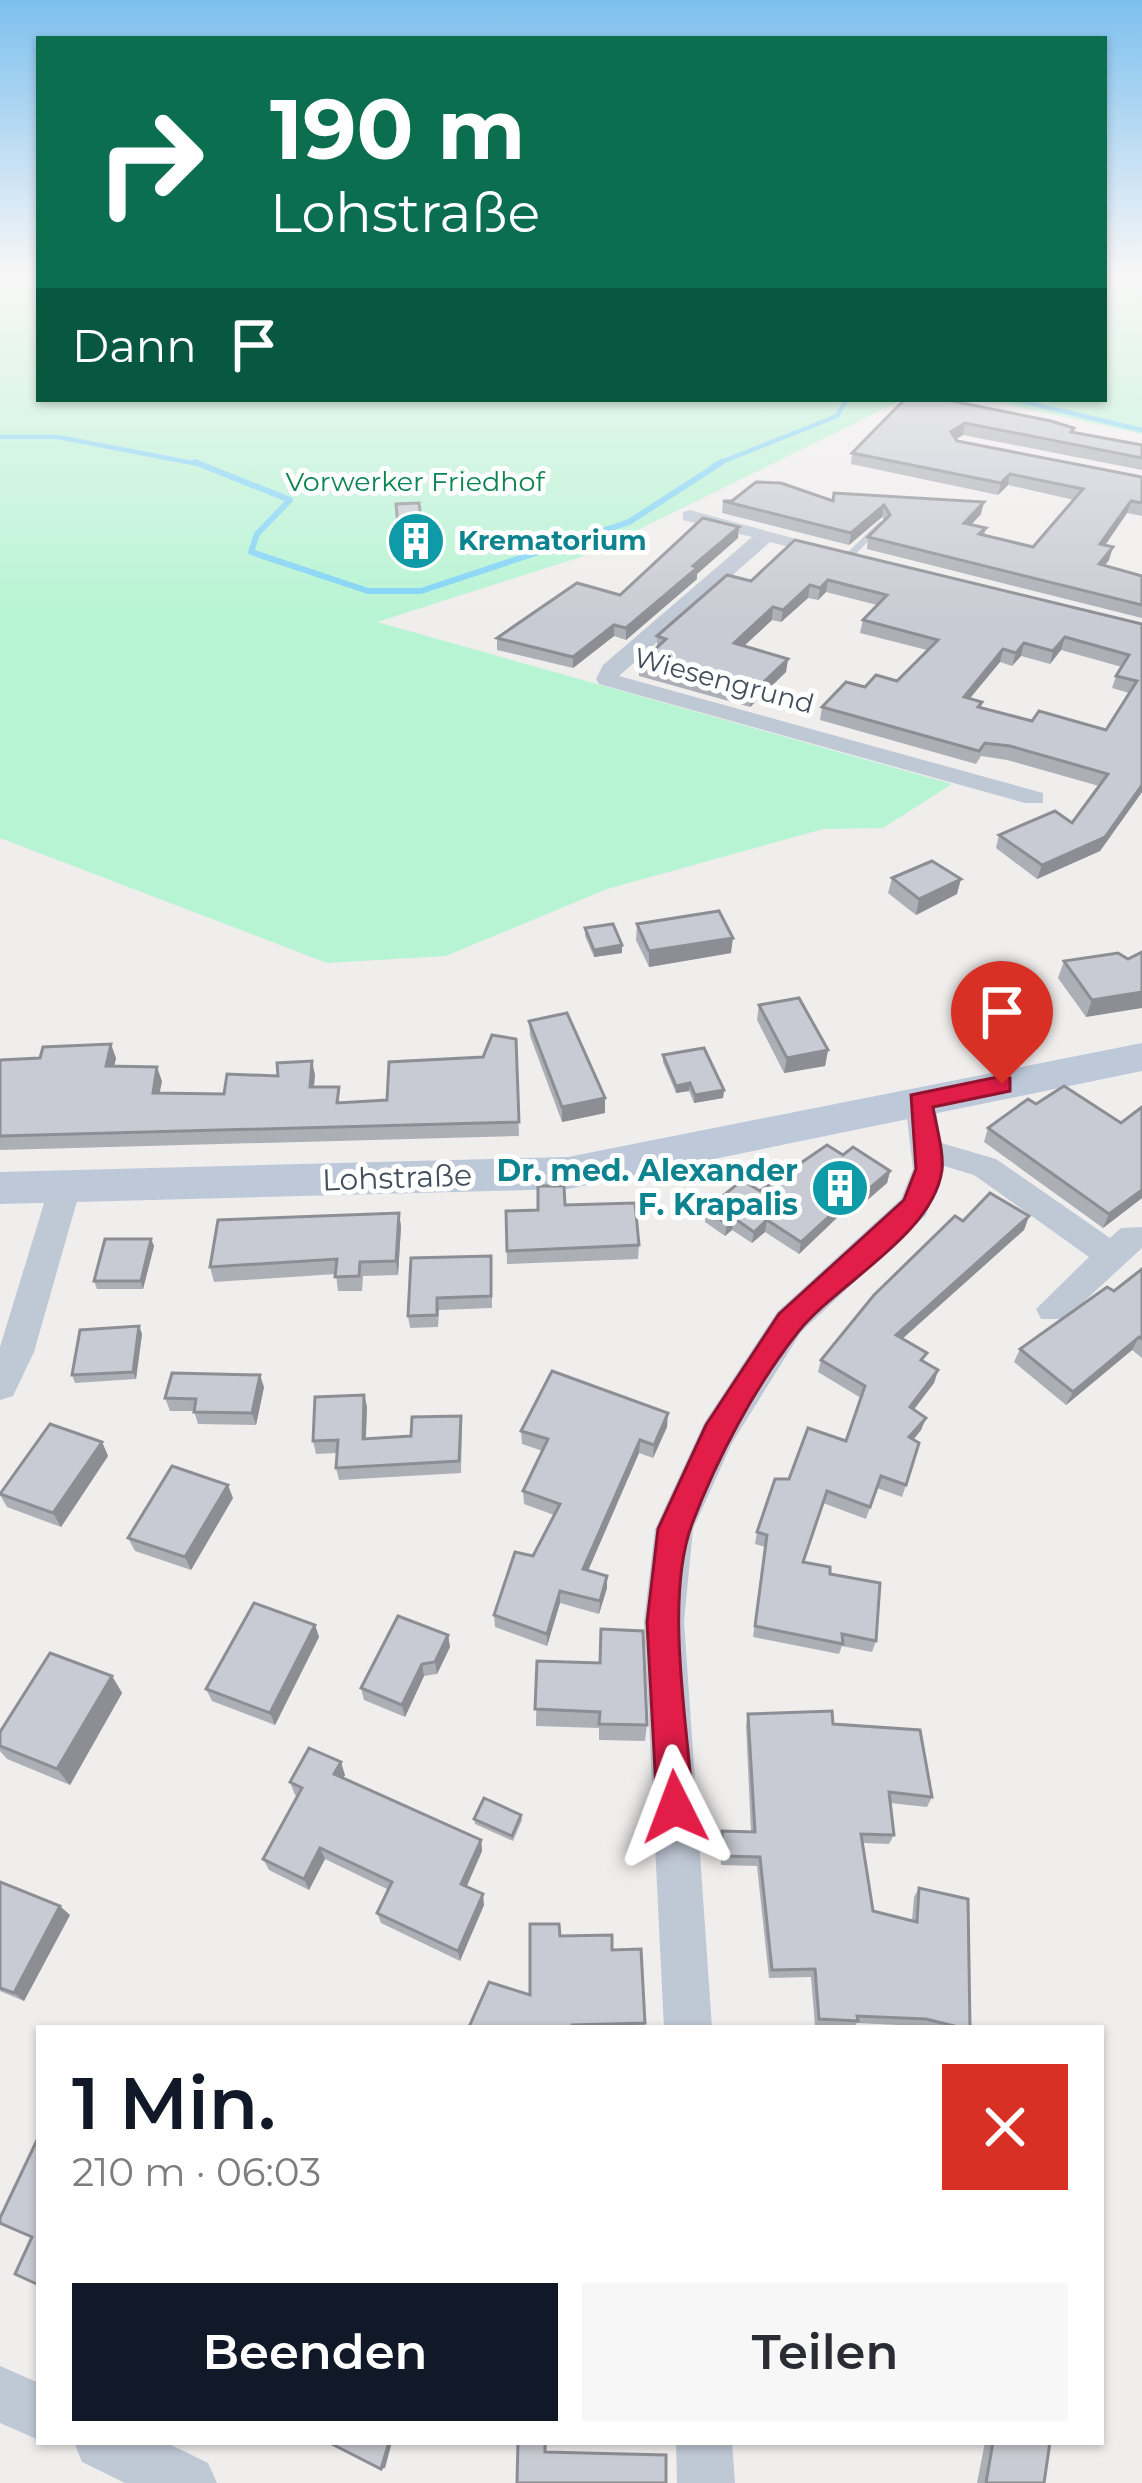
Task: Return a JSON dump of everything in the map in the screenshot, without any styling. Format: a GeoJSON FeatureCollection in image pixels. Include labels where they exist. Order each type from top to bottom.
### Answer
{"type":"FeatureCollection","features":[{"type":"Feature","properties":{"kind":"main road","name":"Lohstraße"},"geometry":{"type":"LineString","coordinates":[[0,1188],[568,1173],[1142,1057]]}},
{"type":"Feature","properties":{"kind":"street"},"geometry":{"type":"LineString","coordinates":[[690,516],[872,561]]}},
{"type":"Feature","properties":{"kind":"street","name":"Wiesengrund"},"geometry":{"type":"LineString","coordinates":[[766,535],[610,670],[607,679],[1034,798]]}},
{"type":"Feature","properties":{"kind":"street"},"geometry":{"type":"LineString","coordinates":[[688,2025],[664,1622],[674,1529],[717,1435],[789,1322],[915,1206],[929,1169],[920,1101]]}},
{"type":"Feature","properties":{"kind":"street"},"geometry":{"type":"LineString","coordinates":[[928,1150],[985,1167],[1122,1246],[1053,1309]]}},
{"type":"Feature","properties":{"kind":"street"},"geometry":{"type":"LineString","coordinates":[[0,1385],[16,1352],[65,1187]]}},
{"type":"Feature","properties":{"kind":"street"},"geometry":{"type":"LineString","coordinates":[[0,2394],[36,2411]]}},
{"type":"Feature","properties":{"kind":"street"},"geometry":{"type":"LineString","coordinates":[[107,2445],[188,2483]]}},
{"type":"Feature","properties":{"kind":"street"},"geometry":{"type":"LineString","coordinates":[[704,2445],[706,2483]]}},
{"type":"Feature","properties":{"kind":"lane"},"geometry":{"type":"LineString","coordinates":[[849,556],[880,524]]}},
{"type":"Feature","properties":{"kind":"green space","name":"Vorwerker Friedhof"},"geometry":{"type":"Polygon","coordinates":[[[0,392],[36,392],[36,402],[898,402],[587,555],[377,622],[952,784],[883,828],[823,829],[607,889],[446,956],[327,963],[0,838],[0,392]]]}},
{"type":"Feature","properties":{"kind":"green space"},"geometry":{"type":"Polygon","coordinates":[[[1107,392],[1142,392],[1142,434],[997,402],[1107,402],[1107,392]]]}},
{"type":"Feature","properties":{"kind":"building"},"geometry":{"type":"Polygon","coordinates":[[[902,402],[957,402],[1142,445],[1142,458],[965,423],[951,432],[957,441],[1142,477],[1142,503],[1131,501],[1100,544],[1113,547],[1099,564],[1142,576],[1142,605],[868,537],[890,515],[884,505],[851,533],[723,501],[732,501],[756,482],[781,483],[833,501],[834,493],[984,502],[964,523],[986,528],[979,534],[1033,547],[1083,489],[1010,474],[1001,483],[852,453],[902,402]]]}},
{"type":"Feature","properties":{"kind":"building"},"geometry":{"type":"Polygon","coordinates":[[[419,503],[424,545],[400,546],[396,504],[419,503]]]}},
{"type":"Feature","properties":{"kind":"building"},"geometry":{"type":"Polygon","coordinates":[[[703,518],[739,527],[626,628],[614,625],[573,657],[497,638],[577,583],[620,595],[703,518]]]}},
{"type":"Feature","properties":{"kind":"building"},"geometry":{"type":"Polygon","coordinates":[[[795,540],[1142,624],[1142,785],[1105,837],[1042,865],[999,835],[1055,811],[1072,823],[1108,774],[1010,746],[985,743],[979,751],[822,707],[846,682],[865,687],[876,675],[897,681],[938,640],[863,620],[887,595],[828,580],[820,588],[810,585],[783,610],[773,607],[734,643],[788,659],[751,694],[639,664],[666,639],[657,636],[727,575],[751,581],[795,540]],[[1065,637],[1053,651],[1024,643],[1016,653],[1003,649],[964,697],[982,702],[978,707],[1032,721],[1039,711],[1106,730],[1137,681],[1116,676],[1129,655],[1065,637]]]}},
{"type":"Feature","properties":{"kind":"building"},"geometry":{"type":"Polygon","coordinates":[[[932,861],[961,879],[919,899],[892,878],[932,861]]]}},
{"type":"Feature","properties":{"kind":"building"},"geometry":{"type":"Polygon","coordinates":[[[719,911],[733,938],[649,951],[637,924],[719,911]]]}},
{"type":"Feature","properties":{"kind":"building"},"geometry":{"type":"Polygon","coordinates":[[[613,924],[622,945],[594,950],[585,928],[613,924]]]}},
{"type":"Feature","properties":{"kind":"building"},"geometry":{"type":"Polygon","coordinates":[[[1142,952],[1142,992],[1092,1000],[1064,961],[1118,953],[1128,959],[1142,952]]]}},
{"type":"Feature","properties":{"kind":"building"},"geometry":{"type":"Polygon","coordinates":[[[999,992],[1018,1018],[978,1026],[960,1000],[999,992]]]}},
{"type":"Feature","properties":{"kind":"building"},"geometry":{"type":"Polygon","coordinates":[[[799,998],[828,1050],[787,1058],[759,1005],[799,998]]]}},
{"type":"Feature","properties":{"kind":"building"},"geometry":{"type":"Polygon","coordinates":[[[567,1013],[605,1098],[562,1107],[529,1021],[567,1013]]]}},
{"type":"Feature","properties":{"kind":"building"},"geometry":{"type":"Polygon","coordinates":[[[492,1035],[516,1039],[519,1122],[0,1136],[0,1060],[40,1058],[43,1047],[111,1044],[106,1066],[157,1067],[153,1093],[224,1094],[227,1074],[278,1076],[277,1063],[312,1061],[310,1087],[339,1087],[337,1103],[387,1100],[389,1062],[483,1057],[492,1035]]]}},
{"type":"Feature","properties":{"kind":"building"},"geometry":{"type":"Polygon","coordinates":[[[704,1048],[724,1090],[695,1095],[690,1083],[676,1086],[663,1055],[704,1048]]]}},
{"type":"Feature","properties":{"kind":"building"},"geometry":{"type":"Polygon","coordinates":[[[1064,1086],[1121,1123],[1142,1107],[1142,1190],[1109,1214],[988,1128],[1028,1099],[1036,1104],[1064,1086]]]}},
{"type":"Feature","properties":{"kind":"building"},"geometry":{"type":"Polygon","coordinates":[[[827,1145],[843,1155],[853,1147],[890,1171],[851,1204],[846,1201],[801,1242],[767,1220],[754,1232],[734,1218],[727,1224],[706,1210],[742,1180],[760,1191],[827,1145]]]}},
{"type":"Feature","properties":{"kind":"building"},"geometry":{"type":"Polygon","coordinates":[[[538,1186],[564,1186],[565,1205],[635,1203],[639,1245],[507,1251],[506,1211],[538,1210],[538,1186]]]}},
{"type":"Feature","properties":{"kind":"building"},"geometry":{"type":"Polygon","coordinates":[[[990,1193],[1029,1216],[896,1335],[927,1353],[921,1360],[938,1370],[910,1407],[926,1418],[909,1437],[919,1443],[906,1485],[881,1476],[870,1507],[827,1491],[803,1562],[830,1567],[830,1574],[880,1583],[876,1641],[842,1634],[843,1644],[755,1626],[767,1535],[757,1532],[775,1479],[789,1479],[808,1428],[846,1441],[865,1386],[821,1360],[874,1295],[955,1216],[963,1221],[990,1193]]]}},
{"type":"Feature","properties":{"kind":"building"},"geometry":{"type":"Polygon","coordinates":[[[399,1213],[396,1261],[360,1262],[359,1276],[335,1277],[337,1259],[210,1267],[218,1220],[399,1213]]]}},
{"type":"Feature","properties":{"kind":"building"},"geometry":{"type":"Polygon","coordinates":[[[105,1239],[151,1239],[141,1281],[94,1281],[105,1239]]]}},
{"type":"Feature","properties":{"kind":"building"},"geometry":{"type":"Polygon","coordinates":[[[491,1256],[491,1296],[437,1298],[437,1315],[408,1316],[411,1258],[491,1256]]]}},
{"type":"Feature","properties":{"kind":"building"},"geometry":{"type":"Polygon","coordinates":[[[1142,1269],[1142,1339],[1073,1392],[1020,1349],[1107,1287],[1114,1291],[1142,1269]]]}},
{"type":"Feature","properties":{"kind":"building"},"geometry":{"type":"Polygon","coordinates":[[[139,1326],[133,1372],[72,1375],[80,1330],[139,1326]]]}},
{"type":"Feature","properties":{"kind":"building"},"geometry":{"type":"Polygon","coordinates":[[[552,1371],[668,1413],[654,1445],[640,1440],[583,1569],[607,1576],[600,1601],[560,1591],[547,1634],[494,1615],[515,1552],[533,1556],[560,1504],[523,1491],[548,1439],[521,1431],[552,1371]]]}},
{"type":"Feature","properties":{"kind":"building"},"geometry":{"type":"Polygon","coordinates":[[[172,1373],[260,1375],[252,1413],[194,1412],[196,1399],[165,1398],[172,1373]]]}},
{"type":"Feature","properties":{"kind":"building"},"geometry":{"type":"Polygon","coordinates":[[[364,1395],[363,1439],[411,1436],[412,1417],[461,1416],[459,1461],[336,1468],[338,1440],[313,1441],[315,1397],[364,1395]]]}},
{"type":"Feature","properties":{"kind":"building"},"geometry":{"type":"Polygon","coordinates":[[[50,1424],[102,1442],[53,1513],[0,1494],[50,1424]]]}},
{"type":"Feature","properties":{"kind":"building"},"geometry":{"type":"Polygon","coordinates":[[[172,1466],[228,1485],[185,1557],[128,1538],[172,1466]]]}},
{"type":"Feature","properties":{"kind":"building"},"geometry":{"type":"Polygon","coordinates":[[[254,1603],[315,1625],[270,1713],[206,1689],[254,1603]]]}},
{"type":"Feature","properties":{"kind":"building"},"geometry":{"type":"Polygon","coordinates":[[[398,1616],[448,1635],[435,1662],[422,1664],[402,1705],[361,1688],[398,1616]]]}},
{"type":"Feature","properties":{"kind":"building"},"geometry":{"type":"Polygon","coordinates":[[[601,1629],[643,1631],[647,1725],[599,1724],[600,1712],[535,1709],[537,1661],[600,1663],[601,1629]]]}},
{"type":"Feature","properties":{"kind":"building"},"geometry":{"type":"Polygon","coordinates":[[[50,1653],[112,1676],[57,1769],[0,1746],[0,1732],[50,1653]]]}},
{"type":"Feature","properties":{"kind":"building"},"geometry":{"type":"Polygon","coordinates":[[[832,1711],[833,1724],[920,1730],[932,1797],[889,1792],[894,1835],[861,1834],[873,1911],[917,1922],[919,1888],[968,1899],[970,2025],[857,2016],[858,2021],[819,2019],[815,1969],[772,1970],[760,1857],[723,1856],[722,1831],[755,1832],[748,1714],[832,1711]]]}},
{"type":"Feature","properties":{"kind":"building"},"geometry":{"type":"Polygon","coordinates":[[[309,1748],[341,1762],[334,1774],[481,1840],[461,1884],[483,1894],[458,1951],[377,1913],[392,1882],[320,1848],[304,1879],[263,1859],[302,1788],[290,1782],[309,1748]]]}},
{"type":"Feature","properties":{"kind":"building"},"geometry":{"type":"Polygon","coordinates":[[[484,1798],[521,1815],[512,1836],[474,1819],[484,1798]]]}},
{"type":"Feature","properties":{"kind":"building"},"geometry":{"type":"Polygon","coordinates":[[[0,1882],[60,1906],[14,1993],[0,1988],[0,1882]]]}},
{"type":"Feature","properties":{"kind":"building"},"geometry":{"type":"Polygon","coordinates":[[[530,1924],[559,1924],[560,1936],[612,1935],[612,1950],[641,1949],[645,2023],[470,2025],[489,1982],[530,1995],[530,1924]]]}},
{"type":"Feature","properties":{"kind":"building"},"geometry":{"type":"Polygon","coordinates":[[[36,2142],[36,2284],[15,2274],[32,2237],[0,2223],[36,2142]]]}},
{"type":"Feature","properties":{"kind":"building"},"geometry":{"type":"Polygon","coordinates":[[[334,2445],[388,2445],[381,2469],[334,2445]]]}},
{"type":"Feature","properties":{"kind":"building"},"geometry":{"type":"Polygon","coordinates":[[[518,2445],[545,2445],[545,2452],[666,2455],[666,2483],[517,2483],[518,2445]]]}},
{"type":"Feature","properties":{"kind":"building"},"geometry":{"type":"Polygon","coordinates":[[[992,2445],[1050,2445],[1044,2483],[986,2483],[992,2445]]]}},
{"type":"Feature","properties":{"kind":"waterway"},"geometry":{"type":"LineString","coordinates":[[714,465],[837,416],[845,402]]}},
{"type":"Feature","properties":{"kind":"waterway"},"geometry":{"type":"LineString","coordinates":[[1025,402],[1142,430]]}},
{"type":"Feature","properties":{"kind":"waterway"},"geometry":{"type":"LineString","coordinates":[[0,437],[58,437],[202,465]]}},
{"type":"Feature","properties":{"kind":"waterway"},"geometry":{"type":"LineString","coordinates":[[195,462],[202,465]]}},
{"type":"Feature","properties":{"kind":"waterway"},"geometry":{"type":"LineString","coordinates":[[202,465],[290,500],[257,534],[251,552],[368,591],[421,591],[629,522],[722,462]]}},
{"type":"Feature","properties":{"kind":"place","name":"Krematorium"},"geometry":{"type":"Point","coordinates":[416,541]}},
{"type":"Feature","properties":{"kind":"place","name":"Dr. med. Alexander F. Krapalis"},"geometry":{"type":"Point","coordinates":[840,1188]}},
{"type":"Feature","properties":{"kind":"route"},"geometry":{"type":"LineString","coordinates":[[675,1807],[664,1622],[674,1529],[717,1435],[789,1322],[893,1232],[915,1206],[929,1169],[920,1101],[1002,1084]]}}]}
